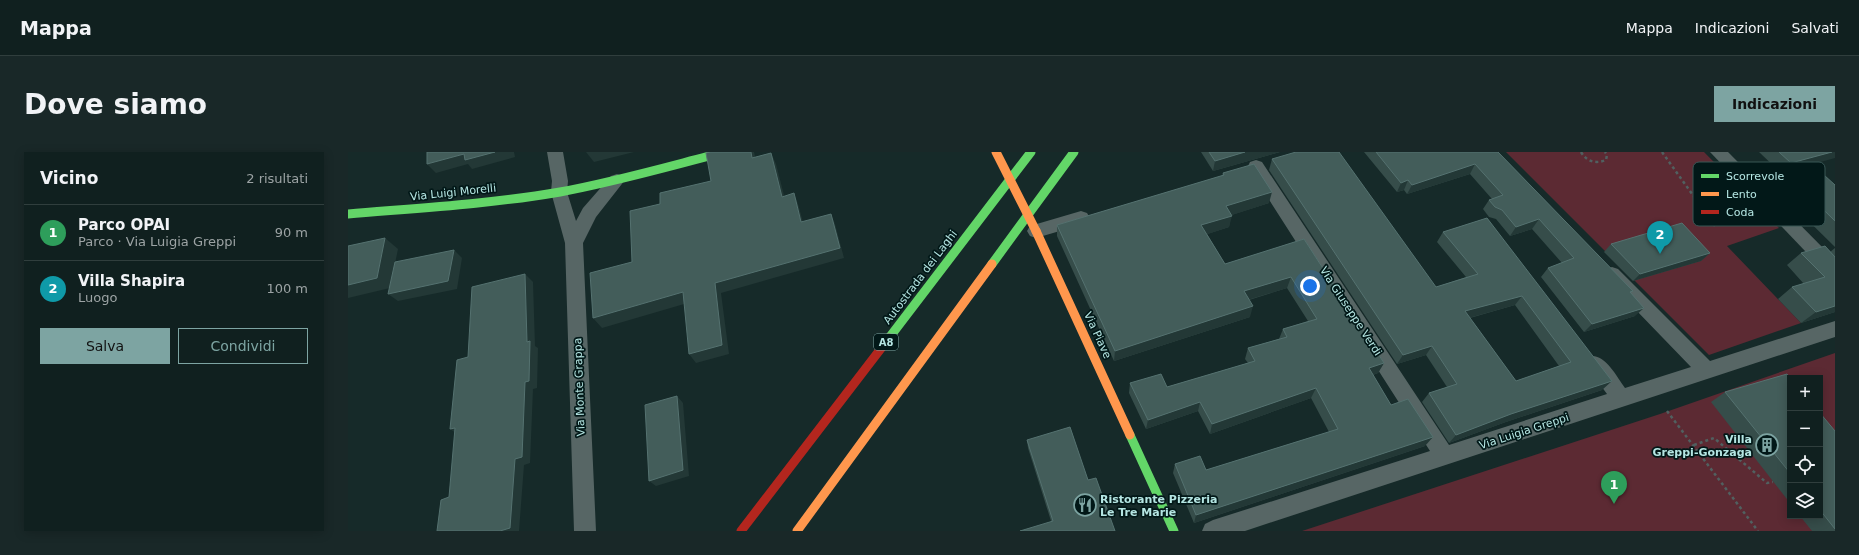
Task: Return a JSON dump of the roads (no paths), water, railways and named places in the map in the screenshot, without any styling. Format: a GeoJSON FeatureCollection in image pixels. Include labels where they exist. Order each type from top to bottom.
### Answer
{"type":"FeatureCollection","features":[{"type":"Feature","properties":{"kind":"main road","name":"Via Luigi Morelli"},"geometry":{"type":"LineString","coordinates":[[348,214],[516,198],[559,192],[617,180],[725,152]]}},
{"type":"Feature","properties":{"kind":"main road","name":"Via Piave"},"geometry":{"type":"LineString","coordinates":[[996,152],[1046,252],[1174,531]]}},
{"type":"Feature","properties":{"kind":"main road","name":"Autostrada dei Laghi"},"geometry":{"type":"LineString","coordinates":[[741,531],[1031,152]]}},
{"type":"Feature","properties":{"kind":"main road"},"geometry":{"type":"LineString","coordinates":[[797,531],[1074,152]]}},
{"type":"Feature","properties":{"kind":"street","name":"Via Monte Grappa"},"geometry":{"type":"LineString","coordinates":[[555,152],[560,181],[559,192],[574,243],[585,531]]}},
{"type":"Feature","properties":{"kind":"street"},"geometry":{"type":"LineString","coordinates":[[1718,152],[1728,162]]}},
{"type":"Feature","properties":{"kind":"street","name":"Via Giuseppe Verdi"},"geometry":{"type":"LineString","coordinates":[[1256,167],[1445,456]]}},
{"type":"Feature","properties":{"kind":"street","name":"Via Monte Grappa"},"geometry":{"type":"LineString","coordinates":[[574,243],[589,213],[617,180]]}},
{"type":"Feature","properties":{"kind":"street"},"geometry":{"type":"LineString","coordinates":[[1036,231],[1098,213]]}},
{"type":"Feature","properties":{"kind":"street"},"geometry":{"type":"LineString","coordinates":[[1791,226],[1835,271]]}},
{"type":"Feature","properties":{"kind":"street"},"geometry":{"type":"LineString","coordinates":[[1598,259],[1707,371]]}},
{"type":"Feature","properties":{"kind":"street","name":"Via Luigia Greppi"},"geometry":{"type":"LineString","coordinates":[[1213,531],[1835,329]]}},
{"type":"Feature","properties":{"kind":"street"},"geometry":{"type":"LineString","coordinates":[[1585,351],[1622,399]]}},
{"type":"Feature","properties":{"kind":"place","name":"Villa Shapira"},"geometry":{"type":"Point","coordinates":[1660,254]}},
{"type":"Feature","properties":{"kind":"place","name":"Villa Greppi-Gonzaga"},"geometry":{"type":"Point","coordinates":[1767,445]}},
{"type":"Feature","properties":{"kind":"place","name":"Parco OPAI"},"geometry":{"type":"Point","coordinates":[1614,504]}},
{"type":"Feature","properties":{"kind":"place","name":"Ristorante Pizzeria Le Tre Marie"},"geometry":{"type":"Point","coordinates":[1085,505]}}]}
